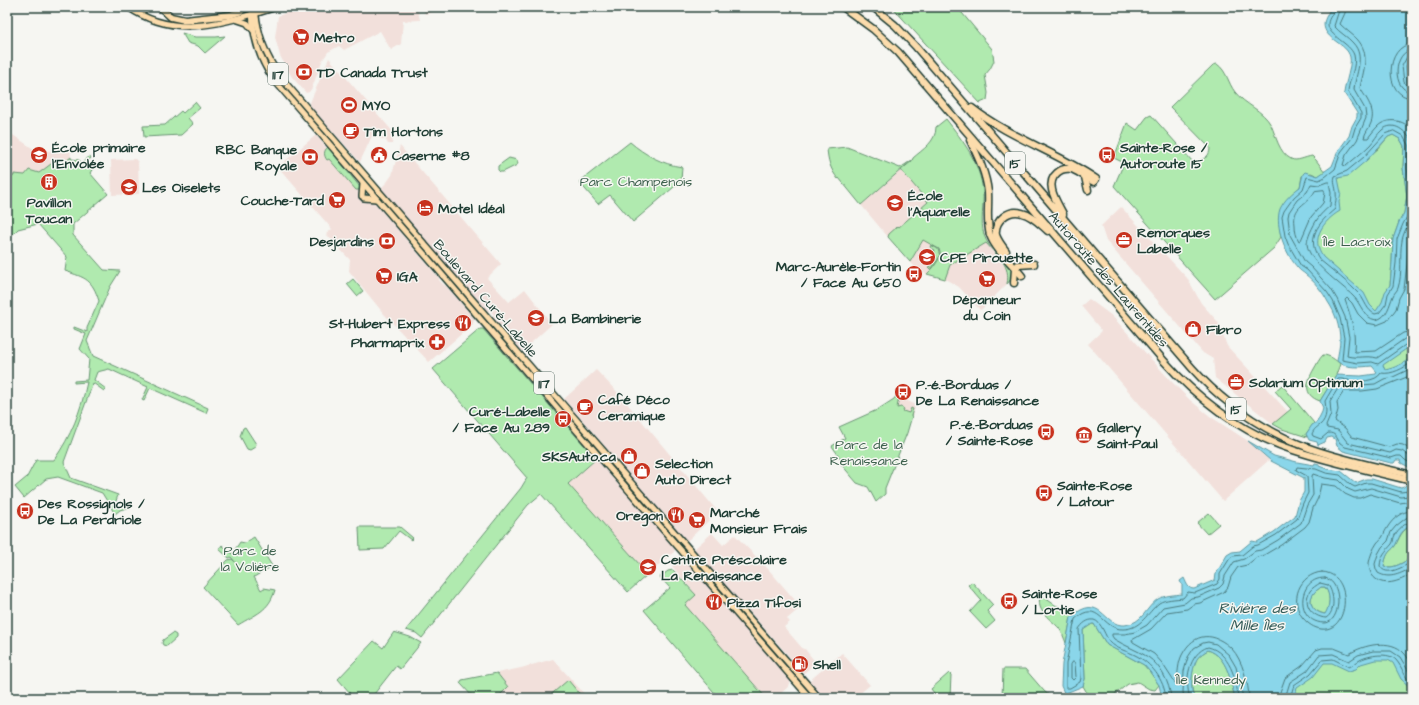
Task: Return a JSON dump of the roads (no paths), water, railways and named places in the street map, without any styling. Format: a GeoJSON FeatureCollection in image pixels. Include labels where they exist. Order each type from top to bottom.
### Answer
{"type":"FeatureCollection","features":[{"type":"Feature","properties":{"kind":"highway"},"geometry":{"type":"LineString","coordinates":[[160,7],[171,17],[185,20],[233,14],[246,7]]}},
{"type":"Feature","properties":{"kind":"highway"},"geometry":{"type":"LineString","coordinates":[[254,12],[275,7]]}},
{"type":"Feature","properties":{"kind":"highway","name":"Autoroute des Laurentides"},"geometry":{"type":"LineString","coordinates":[[843,7],[869,26],[892,46],[1175,374],[1196,394],[1222,414],[1250,431],[1295,451],[1404,476],[1412,475]]}},
{"type":"Feature","properties":{"kind":"highway","name":"Autoroute des Laurentides"},"geometry":{"type":"LineString","coordinates":[[873,7],[906,36],[1196,372],[1216,392],[1240,411],[1277,434],[1306,447],[1404,476],[1412,481]]}},
{"type":"Feature","properties":{"kind":"highway"},"geometry":{"type":"LineString","coordinates":[[960,99],[996,125],[1057,155],[1095,180],[1066,169],[1058,171],[1052,179],[1053,194],[1070,226]]}},
{"type":"Feature","properties":{"kind":"highway"},"geometry":{"type":"LineString","coordinates":[[966,131],[980,159],[985,175],[988,190],[988,224],[990,235],[996,245],[1024,274]]}},
{"type":"Feature","properties":{"kind":"highway"},"geometry":{"type":"LineString","coordinates":[[1085,177],[1088,190]]}},
{"type":"Feature","properties":{"kind":"highway"},"geometry":{"type":"LineString","coordinates":[[1014,283],[1017,266],[1001,245],[996,235],[998,222],[1002,217],[1018,212],[1027,214],[1062,242]]}},
{"type":"Feature","properties":{"kind":"highway"},"geometry":{"type":"LineString","coordinates":[[1017,266],[1034,264]]}},
{"type":"Feature","properties":{"kind":"main road"},"geometry":{"type":"LineString","coordinates":[[128,7],[150,20],[173,26],[209,25],[237,19],[254,12]]}},
{"type":"Feature","properties":{"kind":"main road","name":"Boulevard Curé-Labelle"},"geometry":{"type":"LineString","coordinates":[[252,7],[264,48],[273,66],[282,79],[819,698]]}},
{"type":"Feature","properties":{"kind":"main road","name":"Boulevard Curé-Labelle"},"geometry":{"type":"LineString","coordinates":[[254,12],[253,30],[261,56],[273,79],[810,698]]}},
{"type":"Feature","properties":{"kind":"main road"},"geometry":{"type":"LineString","coordinates":[[237,19],[246,22],[253,30]]}},
{"type":"Feature","properties":{"kind":"main road"},"geometry":{"type":"LineString","coordinates":[[363,184],[363,197],[376,199]]}},
{"type":"Feature","properties":{"kind":"water","name":"Rivière des Mille Îles"},"geometry":{"type":"Polygon","coordinates":[[[1331,7],[1412,7],[1412,57],[1406,66],[1408,82],[1412,84],[1412,345],[1383,365],[1385,370],[1389,369],[1412,357],[1412,525],[1399,537],[1395,546],[1388,554],[1384,566],[1395,566],[1412,557],[1412,689],[1401,679],[1393,663],[1388,660],[1375,660],[1361,664],[1356,669],[1349,671],[1332,663],[1324,663],[1313,677],[1297,688],[1294,698],[1235,698],[1230,677],[1224,664],[1215,653],[1208,650],[1197,659],[1192,675],[1192,691],[1195,698],[1162,698],[1159,685],[1144,665],[1107,645],[1094,624],[1092,624],[1083,630],[1085,679],[1083,686],[1066,693],[1067,698],[1062,698],[1065,695],[1061,686],[1062,664],[1071,617],[1081,610],[1089,608],[1101,612],[1118,624],[1131,624],[1140,618],[1158,599],[1182,594],[1182,585],[1180,581],[1184,578],[1189,587],[1192,589],[1215,580],[1216,574],[1227,555],[1232,552],[1240,551],[1252,541],[1257,542],[1274,532],[1295,516],[1299,501],[1304,492],[1304,478],[1271,461],[1248,441],[1274,456],[1314,465],[1315,463],[1327,469],[1341,471],[1356,483],[1366,479],[1372,479],[1401,488],[1404,487],[1409,481],[1411,469],[1401,463],[1400,460],[1396,460],[1394,463],[1391,463],[1343,451],[1337,446],[1335,439],[1332,437],[1327,438],[1325,442],[1318,445],[1317,442],[1309,440],[1306,434],[1312,425],[1317,422],[1323,408],[1320,401],[1336,375],[1361,376],[1376,374],[1377,372],[1372,366],[1349,366],[1340,364],[1337,361],[1340,335],[1335,315],[1321,291],[1312,280],[1299,269],[1289,256],[1280,232],[1279,216],[1280,209],[1284,202],[1300,187],[1303,174],[1305,172],[1318,176],[1332,166],[1338,151],[1349,136],[1357,117],[1357,113],[1344,93],[1350,65],[1350,57],[1345,48],[1331,38],[1325,29],[1324,22],[1331,7]],[[1393,135],[1388,137],[1367,160],[1348,176],[1338,178],[1341,193],[1339,202],[1340,211],[1328,220],[1320,231],[1318,237],[1319,250],[1323,257],[1364,293],[1370,305],[1376,311],[1390,285],[1393,239],[1404,213],[1407,196],[1403,168],[1404,146],[1400,139],[1393,135]],[[1321,587],[1312,597],[1311,604],[1315,610],[1325,614],[1329,604],[1329,597],[1325,587],[1321,587]]]}},
{"type":"Feature","properties":{"kind":"waterway"},"geometry":{"type":"LineString","coordinates":[[1079,692],[1080,696]]}},
{"type":"Feature","properties":{"kind":"place","name":"Metro"},"geometry":{"type":"Point","coordinates":[301,37]}},
{"type":"Feature","properties":{"kind":"place","name":"TD Canada Trust"},"geometry":{"type":"Point","coordinates":[304,72]}},
{"type":"Feature","properties":{"kind":"place","name":"MYO"},"geometry":{"type":"Point","coordinates":[349,105]}},
{"type":"Feature","properties":{"kind":"place","name":"Tim Hortons"},"geometry":{"type":"Point","coordinates":[351,131]}},
{"type":"Feature","properties":{"kind":"place","name":"École primaire l'Envolée"},"geometry":{"type":"Point","coordinates":[39,155]}},
{"type":"Feature","properties":{"kind":"place","name":"Caserne #8"},"geometry":{"type":"Point","coordinates":[379,155]}},
{"type":"Feature","properties":{"kind":"place","name":"Sainte-Rose / Autoroute 15"},"geometry":{"type":"Point","coordinates":[1107,155]}},
{"type":"Feature","properties":{"kind":"place","name":"RBC Banque Royale"},"geometry":{"type":"Point","coordinates":[310,157]}},
{"type":"Feature","properties":{"kind":"place","name":"Pavillon Toucan"},"geometry":{"type":"Point","coordinates":[49,182]}},
{"type":"Feature","properties":{"kind":"place","name":"Les Oiselets"},"geometry":{"type":"Point","coordinates":[129,187]}},
{"type":"Feature","properties":{"kind":"place","name":"Couche-Tard"},"geometry":{"type":"Point","coordinates":[337,200]}},
{"type":"Feature","properties":{"kind":"place","name":"École l'Aquarelle"},"geometry":{"type":"Point","coordinates":[895,203]}},
{"type":"Feature","properties":{"kind":"place","name":"Motel Idéal"},"geometry":{"type":"Point","coordinates":[425,208]}},
{"type":"Feature","properties":{"kind":"place","name":"Remorques Labelle"},"geometry":{"type":"Point","coordinates":[1124,240]}},
{"type":"Feature","properties":{"kind":"place","name":"Desjardins"},"geometry":{"type":"Point","coordinates":[387,241]}},
{"type":"Feature","properties":{"kind":"place","name":"CPE Pirouette"},"geometry":{"type":"Point","coordinates":[927,257]}},
{"type":"Feature","properties":{"kind":"place","name":"Marc-Aurèle-Fortin / Face Au 650"},"geometry":{"type":"Point","coordinates":[914,274]}},
{"type":"Feature","properties":{"kind":"place","name":"IGA"},"geometry":{"type":"Point","coordinates":[384,276]}},
{"type":"Feature","properties":{"kind":"place","name":"Dépanneur du Coin"},"geometry":{"type":"Point","coordinates":[987,279]}},
{"type":"Feature","properties":{"kind":"place","name":"La Bambinerie"},"geometry":{"type":"Point","coordinates":[536,318]}},
{"type":"Feature","properties":{"kind":"place","name":"St-Hubert Express"},"geometry":{"type":"Point","coordinates":[463,323]}},
{"type":"Feature","properties":{"kind":"place","name":"Fibro"},"geometry":{"type":"Point","coordinates":[1193,329]}},
{"type":"Feature","properties":{"kind":"place","name":"Pharmaprix"},"geometry":{"type":"Point","coordinates":[437,342]}},
{"type":"Feature","properties":{"kind":"place","name":"Solarium Optimum"},"geometry":{"type":"Point","coordinates":[1236,382]}},
{"type":"Feature","properties":{"kind":"place","name":"P.-é.-Borduas / De La Renaissance"},"geometry":{"type":"Point","coordinates":[903,392]}},
{"type":"Feature","properties":{"kind":"place","name":"Café Déco Ceramique"},"geometry":{"type":"Point","coordinates":[585,407]}},
{"type":"Feature","properties":{"kind":"place","name":"Curé-Labelle / Face Au 289"},"geometry":{"type":"Point","coordinates":[563,419]}},
{"type":"Feature","properties":{"kind":"place","name":"P.-é.-Borduas / Sainte-Rose"},"geometry":{"type":"Point","coordinates":[1046,432]}},
{"type":"Feature","properties":{"kind":"place","name":"Gallery Saint-Paul"},"geometry":{"type":"Point","coordinates":[1084,435]}},
{"type":"Feature","properties":{"kind":"place","name":"SKSAuto.ca"},"geometry":{"type":"Point","coordinates":[629,456]}},
{"type":"Feature","properties":{"kind":"place","name":"Selection Auto Direct"},"geometry":{"type":"Point","coordinates":[642,471]}},
{"type":"Feature","properties":{"kind":"place","name":"Sainte-Rose / Latour"},"geometry":{"type":"Point","coordinates":[1044,493]}},
{"type":"Feature","properties":{"kind":"place","name":"Des Rossignols / De La Perdriole"},"geometry":{"type":"Point","coordinates":[25,511]}},
{"type":"Feature","properties":{"kind":"place","name":"Oregon"},"geometry":{"type":"Point","coordinates":[676,515]}},
{"type":"Feature","properties":{"kind":"place","name":"Marché Monsieur Frais"},"geometry":{"type":"Point","coordinates":[697,520]}},
{"type":"Feature","properties":{"kind":"place","name":"Centre Préscolaire La Renaissance"},"geometry":{"type":"Point","coordinates":[648,567]}},
{"type":"Feature","properties":{"kind":"place","name":"Sainte-Rose / Lortie"},"geometry":{"type":"Point","coordinates":[1009,601]}},
{"type":"Feature","properties":{"kind":"place","name":"Pizza Tifosi"},"geometry":{"type":"Point","coordinates":[714,602]}},
{"type":"Feature","properties":{"kind":"place","name":"Shell"},"geometry":{"type":"Point","coordinates":[800,664]}},
{"type":"Feature","properties":{"kind":"park label","name":"Parc Champenois"},"geometry":{"type":"Point","coordinates":[636,181]}},
{"type":"Feature","properties":{"kind":"park label","name":"Île Lacroix"},"geometry":{"type":"Point","coordinates":[1357,241]}},
{"type":"Feature","properties":{"kind":"park label","name":"Parc de la Renaissance"},"geometry":{"type":"Point","coordinates":[869,452]}},
{"type":"Feature","properties":{"kind":"park label","name":"Parc de la Volière"},"geometry":{"type":"Point","coordinates":[250,558]}},
{"type":"Feature","properties":{"kind":"park label","name":"Île Kennedy"},"geometry":{"type":"Point","coordinates":[1211,679]}}]}
